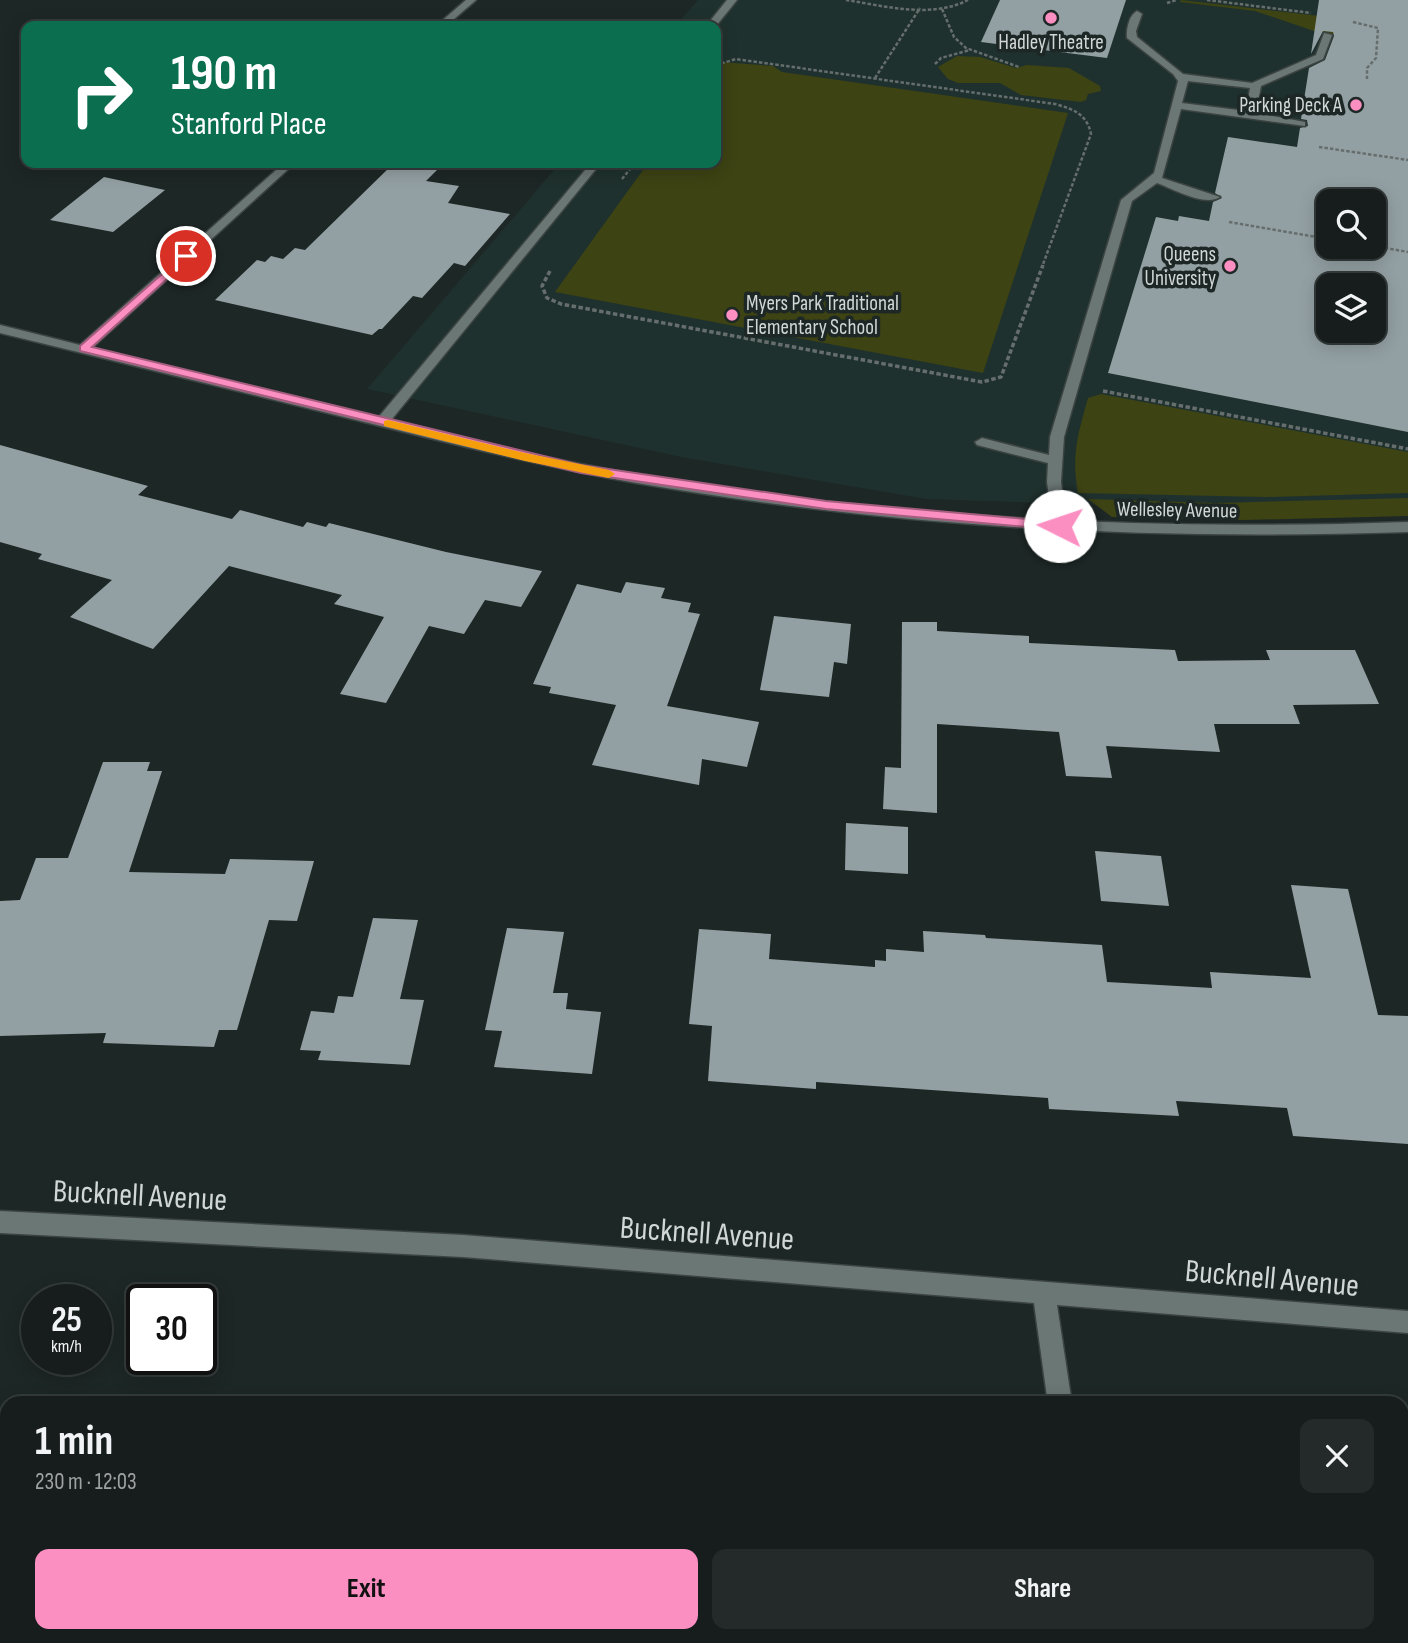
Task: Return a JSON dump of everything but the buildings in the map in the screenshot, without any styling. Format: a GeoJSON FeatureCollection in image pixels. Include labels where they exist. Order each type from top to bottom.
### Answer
{"type":"FeatureCollection","features":[{"type":"Feature","properties":{"kind":"street"},"geometry":{"type":"LineString","coordinates":[[447,21],[471,0]]}},
{"type":"Feature","properties":{"kind":"street"},"geometry":{"type":"LineString","coordinates":[[715,21],[732,0]]}},
{"type":"Feature","properties":{"kind":"street"},"geometry":{"type":"LineString","coordinates":[[1137,14],[1131,31],[1132,38],[1181,77],[1255,86]]}},
{"type":"Feature","properties":{"kind":"street"},"geometry":{"type":"LineString","coordinates":[[1250,116],[1255,86],[1262,80],[1320,57],[1327,35]]}},
{"type":"Feature","properties":{"kind":"street"},"geometry":{"type":"LineString","coordinates":[[1060,526],[1053,460],[1072,385],[1127,200],[1156,178],[1177,105],[1181,77]]}},
{"type":"Feature","properties":{"kind":"street"},"geometry":{"type":"LineString","coordinates":[[1177,105],[1301,124]]}},
{"type":"Feature","properties":{"kind":"street"},"geometry":{"type":"LineString","coordinates":[[84,348],[284,168]]}},
{"type":"Feature","properties":{"kind":"street"},"geometry":{"type":"LineString","coordinates":[[382,422],[592,168]]}},
{"type":"Feature","properties":{"kind":"street"},"geometry":{"type":"LineString","coordinates":[[1156,178],[1200,195],[1216,192]]}},
{"type":"Feature","properties":{"kind":"street","name":"Wellesley Avenue"},"geometry":{"type":"LineString","coordinates":[[0,329],[525,457],[650,481],[906,514],[1060,526],[1244,533],[1408,527]]}},
{"type":"Feature","properties":{"kind":"street"},"geometry":{"type":"LineString","coordinates":[[982,442],[1053,460]]}},
{"type":"Feature","properties":{"kind":"street","name":"Bucknell Avenue"},"geometry":{"type":"LineString","coordinates":[[0,1222],[463,1245],[1408,1322]]}},
{"type":"Feature","properties":{"kind":"street"},"geometry":{"type":"LineString","coordinates":[[1044,1294],[1059,1396]]}},
{"type":"Feature","properties":{"kind":"path"},"geometry":{"type":"LineString","coordinates":[[846,0],[942,9],[961,5],[968,0]]}},
{"type":"Feature","properties":{"kind":"path"},"geometry":{"type":"LineString","coordinates":[[1167,3],[1177,0]]}},
{"type":"Feature","properties":{"kind":"path"},"geometry":{"type":"LineString","coordinates":[[875,78],[920,8]]}},
{"type":"Feature","properties":{"kind":"path"},"geometry":{"type":"LineString","coordinates":[[942,9],[954,37],[970,50],[1019,67]]}},
{"type":"Feature","properties":{"kind":"path"},"geometry":{"type":"LineString","coordinates":[[935,64],[940,58],[970,50]]}},
{"type":"Feature","properties":{"kind":"path"},"geometry":{"type":"LineString","coordinates":[[557,261],[542,286],[547,298],[561,304],[982,382],[1000,377],[1091,134],[1089,123],[1075,110],[1055,104],[736,59],[721,64]]}},
{"type":"Feature","properties":{"kind":"path"},"geometry":{"type":"LineString","coordinates":[[617,185],[631,168]]}},
{"type":"Feature","properties":{"kind":"path"},"geometry":{"type":"LineString","coordinates":[[1223,221],[1316,237]]}},
{"type":"Feature","properties":{"kind":"path"},"geometry":{"type":"LineString","coordinates":[[1386,248],[1408,252]]}},
{"type":"Feature","properties":{"kind":"path"},"geometry":{"type":"LineString","coordinates":[[1072,385],[1408,449]]}},
{"type":"Feature","properties":{"kind":"shaded area"},"geometry":{"type":"Polygon","coordinates":[[[698,0],[1408,0],[1408,501],[1228,509],[926,499],[681,457],[367,389],[556,168],[721,168],[721,21],[679,21],[698,0]]]}},
{"type":"Feature","properties":{"kind":"green space"},"geometry":{"type":"Polygon","coordinates":[[[1180,2],[1328,17],[1361,39],[1317,32],[1255,11],[1180,2]]]}},
{"type":"Feature","properties":{"kind":"green space"},"geometry":{"type":"Polygon","coordinates":[[[957,56],[980,57],[1016,68],[1027,65],[1069,68],[1100,86],[1101,91],[1088,94],[1086,100],[1081,102],[1021,95],[1000,83],[958,83],[948,79],[938,67],[957,56]]]}},
{"type":"Feature","properties":{"kind":"green space"},"geometry":{"type":"Polygon","coordinates":[[[721,62],[773,66],[782,72],[1068,113],[983,373],[555,292],[644,168],[721,168],[721,62]]]}},
{"type":"Feature","properties":{"kind":"green space"},"geometry":{"type":"Polygon","coordinates":[[[1101,394],[1408,452],[1408,493],[1266,497],[1078,493],[1075,456],[1079,434],[1088,398],[1101,394]]]}},
{"type":"Feature","properties":{"kind":"green space"},"geometry":{"type":"Polygon","coordinates":[[[1408,498],[1408,516],[1246,520],[1112,517],[1088,499],[1216,503],[1408,498]]]}},
{"type":"Feature","properties":{"kind":"slow traffic"},"geometry":{"type":"LineString","coordinates":[[388,423],[525,457],[609,474]]}},
{"type":"Feature","properties":{"kind":"place","name":"Hadley Theatre"},"geometry":{"type":"Point","coordinates":[1051,18]}},
{"type":"Feature","properties":{"kind":"place","name":"Parking Deck A"},"geometry":{"type":"Point","coordinates":[1356,105]}},
{"type":"Feature","properties":{"kind":"place","name":"Queens University"},"geometry":{"type":"Point","coordinates":[1230,266]}},
{"type":"Feature","properties":{"kind":"place","name":"Myers Park Traditional Elementary School"},"geometry":{"type":"Point","coordinates":[732,315]}},
{"type":"Feature","properties":{"kind":"route"},"geometry":{"type":"LineString","coordinates":[[186,256],[84,348],[581,469],[826,505],[1060,526]]}}]}
